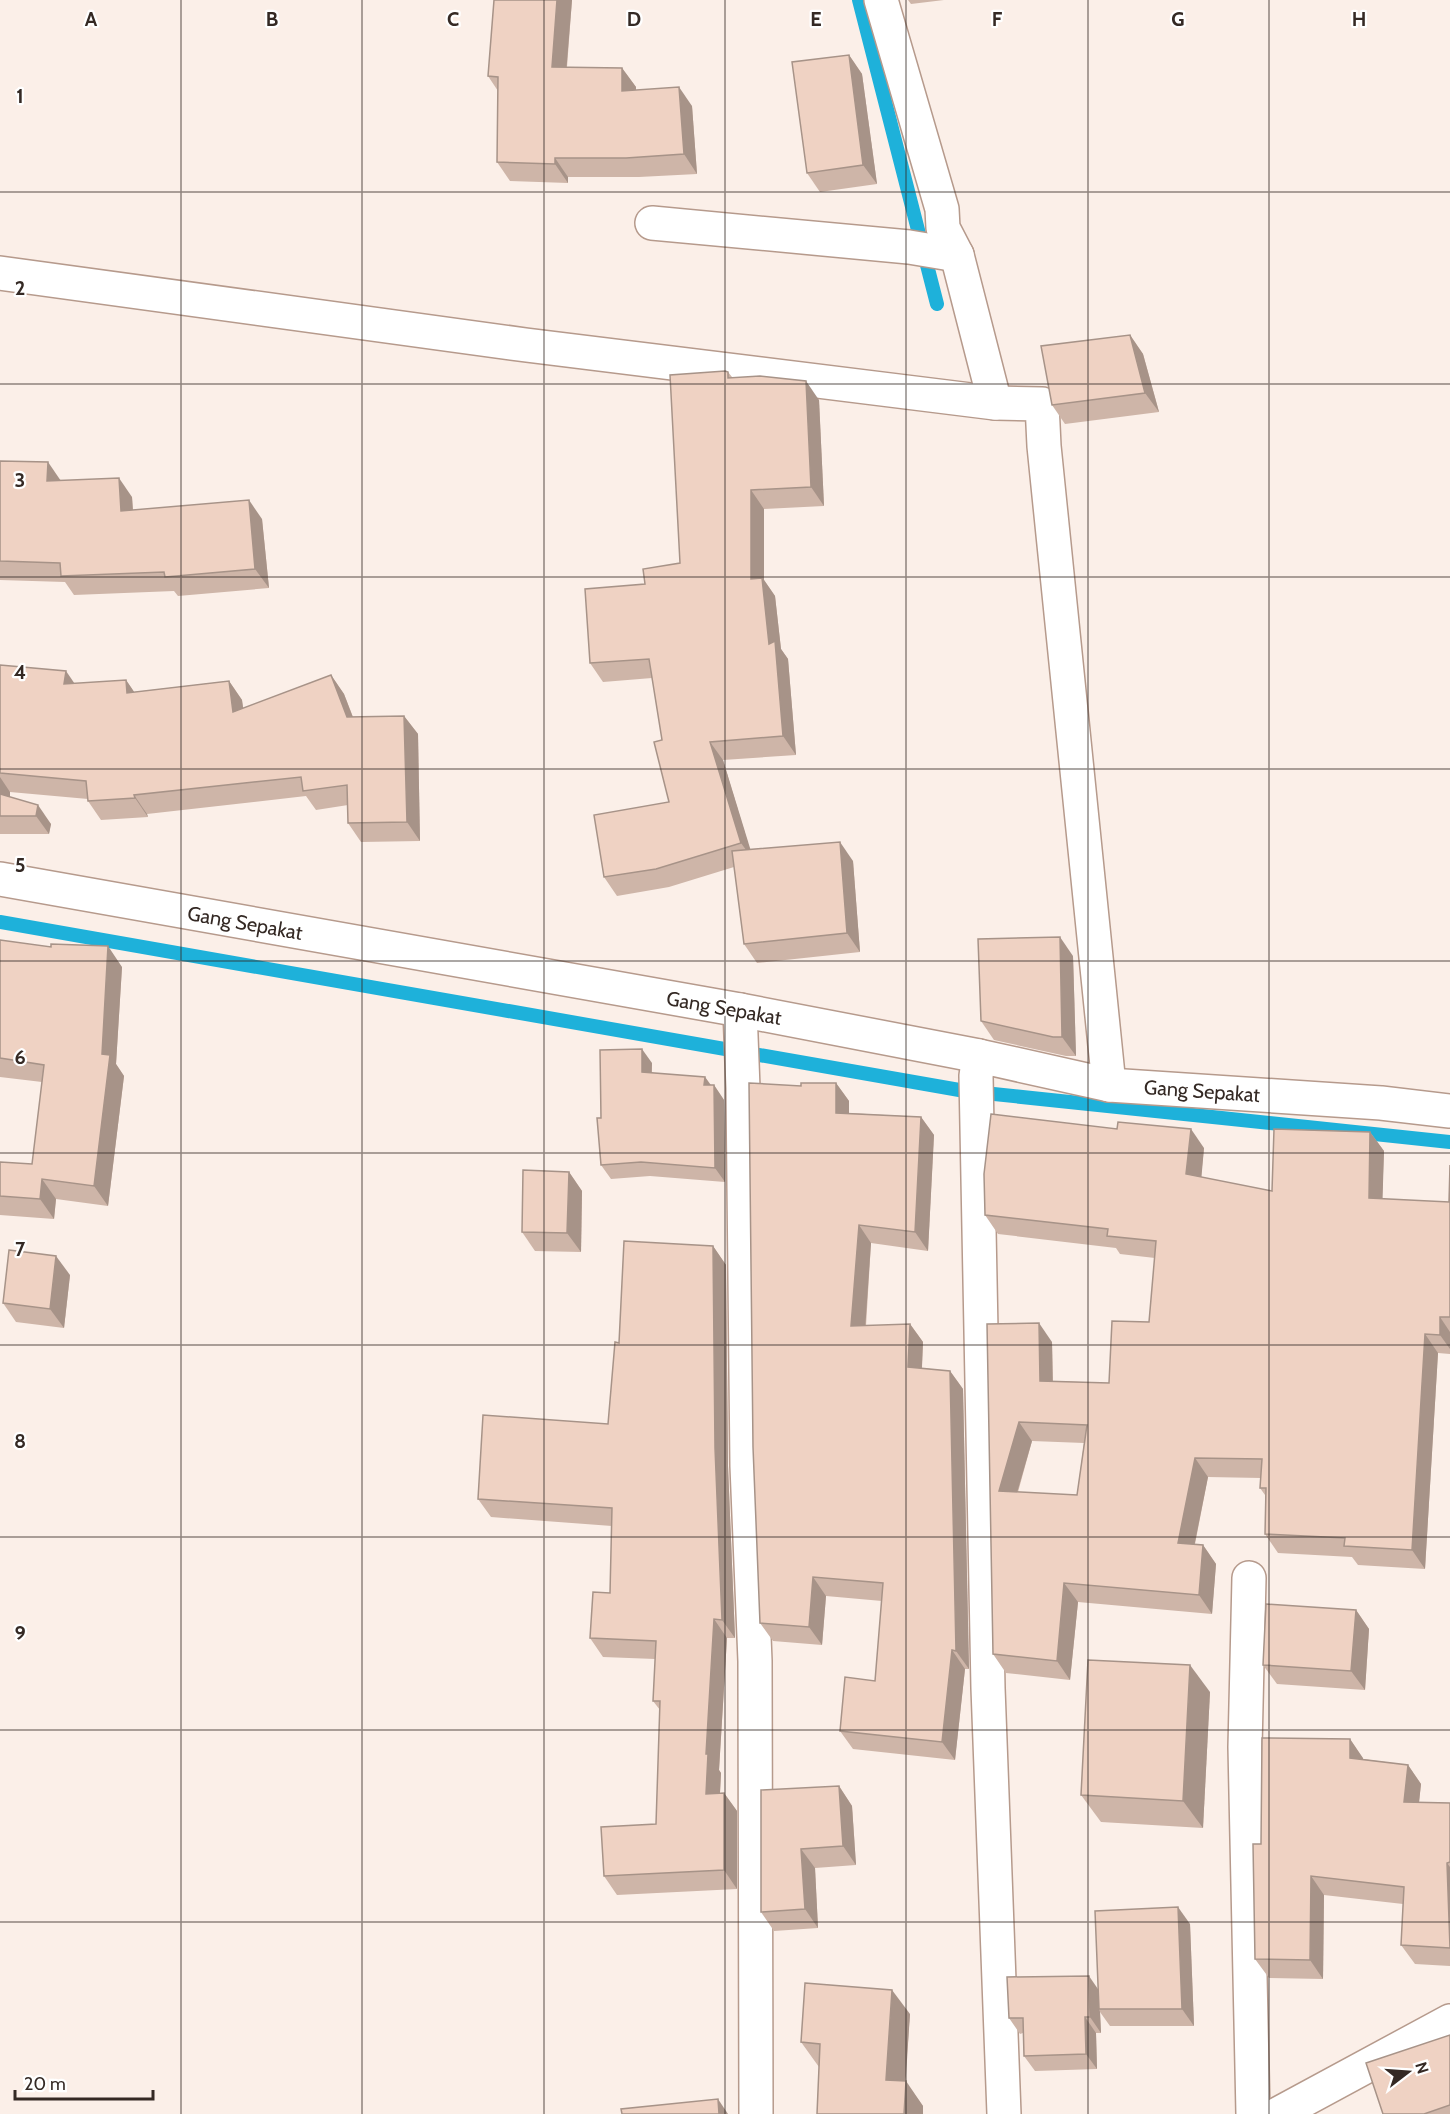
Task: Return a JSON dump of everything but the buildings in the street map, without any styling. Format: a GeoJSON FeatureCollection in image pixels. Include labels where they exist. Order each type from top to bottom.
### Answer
{"type":"FeatureCollection","features":[{"type":"Feature","properties":{"kind":"street"},"geometry":{"type":"LineString","coordinates":[[881,0],[942,209],[943,228],[957,255],[995,403]]}},
{"type":"Feature","properties":{"kind":"street"},"geometry":{"type":"LineString","coordinates":[[652,223],[909,247],[957,255]]}},
{"type":"Feature","properties":{"kind":"street"},"geometry":{"type":"LineString","coordinates":[[0,273],[526,345],[995,403],[1042,404],[1044,446],[1109,1085]]}},
{"type":"Feature","properties":{"kind":"street","name":"Gang Sepakat"},"geometry":{"type":"LineString","coordinates":[[0,879],[741,1021],[977,1077],[1381,1103],[1450,1111]]}},
{"type":"Feature","properties":{"kind":"street"},"geometry":{"type":"LineString","coordinates":[[741,1021],[747,1466],[755,1661],[756,2114]]}},
{"type":"Feature","properties":{"kind":"street"},"geometry":{"type":"LineString","coordinates":[[977,1077],[988,1688],[1004,2114]]}},
{"type":"Feature","properties":{"kind":"street"},"geometry":{"type":"LineString","coordinates":[[1249,1578],[1245,1747],[1253,2114]]}},
{"type":"Feature","properties":{"kind":"street"},"geometry":{"type":"LineString","coordinates":[[1278,2114],[1450,2021]]}},
{"type":"Feature","properties":{"kind":"waterway"},"geometry":{"type":"LineString","coordinates":[[859,0],[937,304]]}},
{"type":"Feature","properties":{"kind":"waterway"},"geometry":{"type":"LineString","coordinates":[[0,922],[965,1091],[1450,1142]]}}]}
